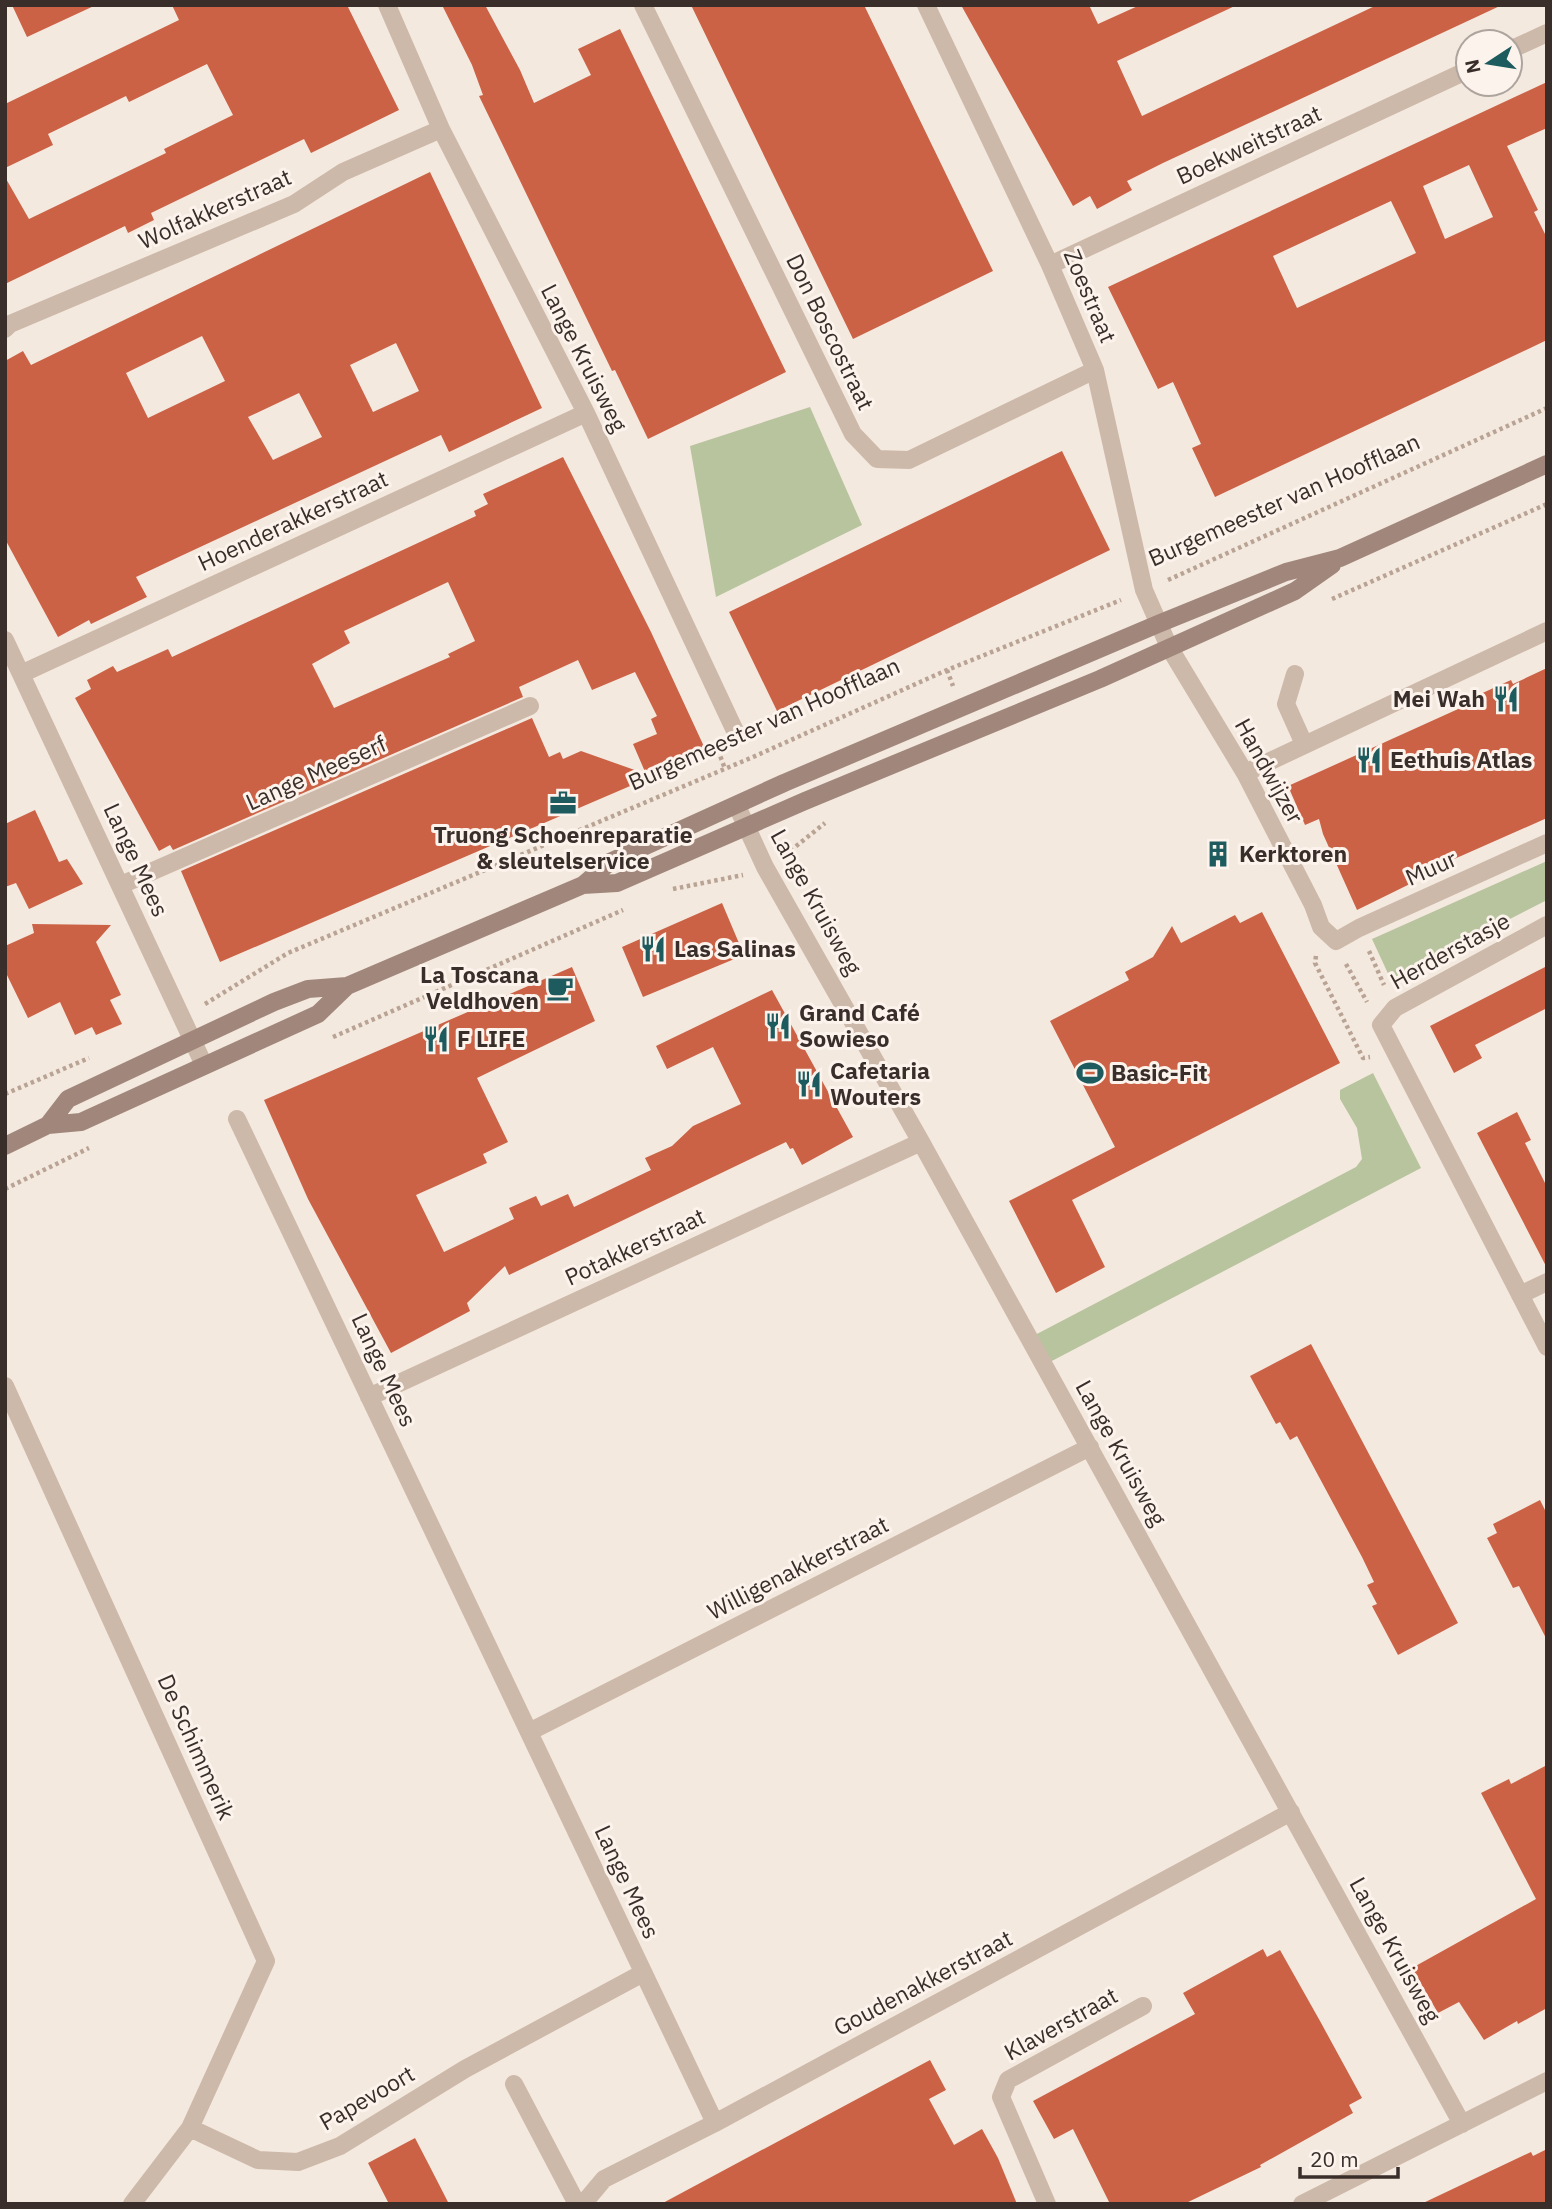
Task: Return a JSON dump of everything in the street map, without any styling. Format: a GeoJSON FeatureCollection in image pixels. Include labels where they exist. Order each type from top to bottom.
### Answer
{"type":"FeatureCollection","features":[{"type":"Feature","properties":{"kind":"main road"},"geometry":{"type":"LineString","coordinates":[[48,1125],[68,1099],[274,1002],[307,989],[347,986],[583,885],[611,862],[784,783],[1286,572],[1340,558],[1547,464]]}},
{"type":"Feature","properties":{"kind":"main road"},"geometry":{"type":"LineString","coordinates":[[583,885],[617,884],[747,826],[1100,679],[1295,591],[1340,558]]}},
{"type":"Feature","properties":{"kind":"main road"},"geometry":{"type":"LineString","coordinates":[[5,1146],[48,1125],[80,1122],[318,1014],[347,986]]}},
{"type":"Feature","properties":{"kind":"street","name":"Lange Kruisweg"},"geometry":{"type":"LineString","coordinates":[[387,5],[441,129],[586,413],[736,733]]}},
{"type":"Feature","properties":{"kind":"street","name":"Don Boscostraat"},"geometry":{"type":"LineString","coordinates":[[643,5],[853,434],[877,459],[909,460],[1094,370]]}},
{"type":"Feature","properties":{"kind":"street","name":"Zoestraat"},"geometry":{"type":"LineString","coordinates":[[926,5],[1051,265],[1094,370],[1144,590],[1158,624]]}},
{"type":"Feature","properties":{"kind":"street"},"geometry":{"type":"LineString","coordinates":[[1524,44],[1547,33]]}},
{"type":"Feature","properties":{"kind":"street","name":"Boekweitstraat"},"geometry":{"type":"LineString","coordinates":[[1051,265],[1454,77]]}},
{"type":"Feature","properties":{"kind":"street","name":"Wolfakkerstraat"},"geometry":{"type":"LineString","coordinates":[[5,329],[10,324],[294,204],[343,173],[441,129]]}},
{"type":"Feature","properties":{"kind":"street","name":"Hoenderakkerstraat"},"geometry":{"type":"LineString","coordinates":[[21,674],[586,413]]}},
{"type":"Feature","properties":{"kind":"street","name":"Handwijzer"},"geometry":{"type":"LineString","coordinates":[[1158,624],[1169,647],[1245,772],[1313,905],[1321,927],[1336,941]]}},
{"type":"Feature","properties":{"kind":"street"},"geometry":{"type":"LineString","coordinates":[[1245,772],[1547,631]]}},
{"type":"Feature","properties":{"kind":"street","name":"Lange Mees"},"geometry":{"type":"LineString","coordinates":[[7,646],[204,1065]]}},
{"type":"Feature","properties":{"kind":"street"},"geometry":{"type":"LineString","coordinates":[[1295,674],[1286,704],[1304,744]]}},
{"type":"Feature","properties":{"kind":"street","name":"Lange Meeserf"},"geometry":{"type":"LineString","coordinates":[[121,886],[530,706]]}},
{"type":"Feature","properties":{"kind":"street","name":"Lange Kruisweg"},"geometry":{"type":"LineString","coordinates":[[737,806],[765,867],[921,1142],[1462,2124]]}},
{"type":"Feature","properties":{"kind":"street","name":"Muur"},"geometry":{"type":"LineString","coordinates":[[1336,941],[1359,928],[1547,843]]}},
{"type":"Feature","properties":{"kind":"street","name":"Herderstasje"},"geometry":{"type":"LineString","coordinates":[[1381,1025],[1395,1009],[1547,925]]}},
{"type":"Feature","properties":{"kind":"street"},"geometry":{"type":"LineString","coordinates":[[1381,1025],[1547,1347]]}},
{"type":"Feature","properties":{"kind":"street","name":"Lange Mees"},"geometry":{"type":"LineString","coordinates":[[237,1119],[715,2123]]}},
{"type":"Feature","properties":{"kind":"street","name":"Potakkerstraat"},"geometry":{"type":"LineString","coordinates":[[369,1397],[921,1142]]}},
{"type":"Feature","properties":{"kind":"street"},"geometry":{"type":"LineString","coordinates":[[1520,1296],[1547,1282]]}},
{"type":"Feature","properties":{"kind":"street","name":"De Schimmerik"},"geometry":{"type":"LineString","coordinates":[[5,1386],[266,1961],[190,2128]]}},
{"type":"Feature","properties":{"kind":"street","name":"Willigenakkerstraat"},"geometry":{"type":"LineString","coordinates":[[529,1732],[1090,1447]]}},
{"type":"Feature","properties":{"kind":"street","name":"Goudenakkerstraat"},"geometry":{"type":"LineString","coordinates":[[587,2204],[588,2198],[604,2179],[715,2123],[1291,1812]]}},
{"type":"Feature","properties":{"kind":"street","name":"Papevoort"},"geometry":{"type":"LineString","coordinates":[[190,2128],[258,2160],[298,2162],[340,2146],[465,2070],[643,1973]]}},
{"type":"Feature","properties":{"kind":"street","name":"Klaverstraat"},"geometry":{"type":"LineString","coordinates":[[1047,2204],[1001,2097],[1008,2080],[1143,2006]]}},
{"type":"Feature","properties":{"kind":"street"},"geometry":{"type":"LineString","coordinates":[[1302,2204],[1547,2081]]}},
{"type":"Feature","properties":{"kind":"street"},"geometry":{"type":"LineString","coordinates":[[514,2084],[576,2204]]}},
{"type":"Feature","properties":{"kind":"street"},"geometry":{"type":"LineString","coordinates":[[132,2204],[190,2128]]}},
{"type":"Feature","properties":{"kind":"path","name":"Burgemeester van Hoofflaan"},"geometry":{"type":"LineString","coordinates":[[183,1017],[288,953],[753,757],[947,670],[1144,590],[1547,408]]}},
{"type":"Feature","properties":{"kind":"path"},"geometry":{"type":"LineString","coordinates":[[1321,927],[1315,963],[1363,1058],[1396,1055]]}},
{"type":"Feature","properties":{"kind":"path"},"geometry":{"type":"LineString","coordinates":[[1359,928],[1395,1009]]}},
{"type":"Feature","properties":{"kind":"path"},"geometry":{"type":"LineString","coordinates":[[1336,941],[1354,980],[1381,1025]]}},
{"type":"Feature","properties":{"kind":"path"},"geometry":{"type":"LineString","coordinates":[[5,1094],[94,1055]]}},
{"type":"Feature","properties":{"kind":"green space"},"geometry":{"type":"Polygon","coordinates":[[[810,407],[862,525],[716,597],[690,446],[810,407]]]}},
{"type":"Feature","properties":{"kind":"green space"},"geometry":{"type":"Polygon","coordinates":[[[1547,861],[1547,900],[1391,980],[1372,939],[1547,861]]]}},
{"type":"Feature","properties":{"kind":"green space"},"geometry":{"type":"Polygon","coordinates":[[[1373,1073],[1421,1168],[1048,1363],[1033,1336],[1356,1167],[1362,1159],[1357,1128],[1340,1099],[1340,1090],[1373,1073]]]}},
{"type":"Feature","properties":{"kind":"building"},"geometry":{"type":"Polygon","coordinates":[[[12,5],[96,5],[27,37],[12,5]]]}},
{"type":"Feature","properties":{"kind":"building"},"geometry":{"type":"Polygon","coordinates":[[[172,5],[347,5],[399,110],[311,153],[304,139],[151,213],[154,220],[128,233],[125,226],[5,284],[5,177],[29,219],[166,153],[164,149],[233,115],[207,64],[129,102],[126,96],[48,134],[53,145],[5,168],[5,104],[179,20],[172,5]]]}},
{"type":"Feature","properties":{"kind":"building"},"geometry":{"type":"Polygon","coordinates":[[[442,5],[485,5],[520,70],[534,103],[591,75],[578,49],[620,29],[786,372],[648,439],[615,370],[612,371],[479,96],[483,95],[472,65],[442,5]]]}},
{"type":"Feature","properties":{"kind":"building"},"geometry":{"type":"Polygon","coordinates":[[[691,5],[864,5],[993,271],[853,339],[691,5]]]}},
{"type":"Feature","properties":{"kind":"building"},"geometry":{"type":"Polygon","coordinates":[[[961,5],[1089,5],[1098,24],[1140,5],[1237,5],[1117,61],[1142,116],[1377,5],[1502,5],[1127,181],[1132,190],[1097,209],[1090,196],[1073,206],[961,5]]]}},
{"type":"Feature","properties":{"kind":"building"},"geometry":{"type":"Polygon","coordinates":[[[1547,82],[1547,128],[1507,146],[1538,210],[1534,212],[1547,238],[1547,340],[1215,497],[1192,448],[1201,444],[1173,382],[1158,389],[1108,287],[1513,98],[1524,98],[1524,93],[1547,82]],[[1469,165],[1423,186],[1445,239],[1493,217],[1469,165]],[[1391,201],[1273,256],[1297,308],[1416,253],[1391,201]]]}},
{"type":"Feature","properties":{"kind":"building"},"geometry":{"type":"Polygon","coordinates":[[[430,172],[542,408],[449,452],[441,435],[136,577],[147,597],[91,624],[89,620],[58,637],[5,539],[5,361],[23,351],[31,365],[430,172]],[[202,336],[126,373],[148,418],[225,381],[202,336]],[[396,343],[350,365],[373,412],[419,391],[396,343]],[[299,393],[248,417],[273,460],[322,437],[299,393]]]}},
{"type":"Feature","properties":{"kind":"building"},"geometry":{"type":"Polygon","coordinates":[[[1062,451],[1110,550],[777,711],[729,612],[1062,451]]]}},
{"type":"Feature","properties":{"kind":"building"},"geometry":{"type":"Polygon","coordinates":[[[563,457],[651,632],[707,753],[220,962],[181,871],[532,718],[549,757],[560,752],[563,759],[581,751],[646,774],[633,744],[657,734],[651,719],[657,716],[635,672],[592,690],[578,660],[519,687],[523,697],[173,850],[170,845],[159,851],[75,698],[91,689],[87,680],[113,666],[117,672],[168,649],[172,657],[476,516],[474,511],[488,504],[483,494],[563,457]],[[448,582],[344,631],[350,643],[312,664],[334,708],[450,657],[448,654],[475,641],[448,582]]]}},
{"type":"Feature","properties":{"kind":"building"},"geometry":{"type":"Polygon","coordinates":[[[1547,668],[1547,818],[1418,875],[1420,879],[1357,910],[1319,819],[1305,825],[1288,786],[1478,700],[1476,696],[1511,680],[1513,684],[1547,668]]]}},
{"type":"Feature","properties":{"kind":"building"},"geometry":{"type":"Polygon","coordinates":[[[35,810],[59,862],[67,859],[83,884],[29,909],[16,883],[5,887],[5,824],[35,810]]]}},
{"type":"Feature","properties":{"kind":"building"},"geometry":{"type":"Polygon","coordinates":[[[722,903],[744,955],[643,997],[622,947],[722,903]]]}},
{"type":"Feature","properties":{"kind":"building"},"geometry":{"type":"Polygon","coordinates":[[[1262,912],[1340,1063],[1072,1200],[1105,1267],[1056,1293],[1009,1201],[1115,1147],[1050,1021],[1129,980],[1125,972],[1153,957],[1172,926],[1181,943],[1235,915],[1240,923],[1262,912]]]}},
{"type":"Feature","properties":{"kind":"building"},"geometry":{"type":"Polygon","coordinates":[[[32,924],[111,925],[96,942],[121,995],[110,1000],[122,1024],[96,1035],[92,1027],[75,1035],[60,1002],[28,1018],[5,971],[5,946],[34,933],[32,924]]]}},
{"type":"Feature","properties":{"kind":"building"},"geometry":{"type":"Polygon","coordinates":[[[1547,966],[1547,1008],[1475,1045],[1482,1058],[1454,1073],[1430,1026],[1547,966]]]}},
{"type":"Feature","properties":{"kind":"building"},"geometry":{"type":"Polygon","coordinates":[[[572,967],[595,1021],[477,1078],[508,1142],[483,1154],[487,1163],[416,1195],[444,1252],[514,1219],[509,1208],[536,1196],[541,1206],[568,1194],[574,1207],[651,1170],[645,1158],[672,1146],[693,1126],[741,1104],[713,1047],[667,1069],[656,1046],[772,990],[853,1137],[802,1165],[793,1148],[790,1149],[786,1142],[509,1275],[505,1266],[467,1303],[470,1311],[391,1353],[308,1199],[264,1100],[572,967]]]}},
{"type":"Feature","properties":{"kind":"building"},"geometry":{"type":"Polygon","coordinates":[[[1517,1112],[1531,1140],[1525,1143],[1547,1187],[1547,1268],[1477,1133],[1517,1112]]]}},
{"type":"Feature","properties":{"kind":"building"},"geometry":{"type":"Polygon","coordinates":[[[1311,1344],[1458,1623],[1398,1655],[1372,1606],[1377,1604],[1367,1585],[1374,1582],[1362,1557],[1297,1436],[1290,1440],[1280,1422],[1276,1424],[1250,1376],[1311,1344]]]}},
{"type":"Feature","properties":{"kind":"building"},"geometry":{"type":"Polygon","coordinates":[[[1540,1500],[1547,1514],[1547,1640],[1519,1586],[1513,1588],[1487,1538],[1497,1533],[1493,1524],[1540,1500]]]}},
{"type":"Feature","properties":{"kind":"building"},"geometry":{"type":"Polygon","coordinates":[[[1547,1765],[1547,2008],[1484,2040],[1459,2002],[1438,2013],[1412,1968],[1536,1899],[1481,1793],[1509,1779],[1511,1784],[1547,1765]]]}},
{"type":"Feature","properties":{"kind":"building"},"geometry":{"type":"Polygon","coordinates":[[[1263,1949],[1267,1957],[1280,1950],[1320,2021],[1362,2098],[1349,2105],[1353,2113],[1260,2165],[1261,2167],[1184,2204],[1110,2204],[1073,2129],[1054,2139],[1033,2101],[1195,2014],[1183,1993],[1263,1949]]]}},
{"type":"Feature","properties":{"kind":"building"},"geometry":{"type":"Polygon","coordinates":[[[930,2060],[946,2090],[929,2099],[954,2145],[982,2129],[998,2158],[1017,2204],[661,2204],[930,2060]]]}},
{"type":"Feature","properties":{"kind":"building"},"geometry":{"type":"Polygon","coordinates":[[[415,2138],[449,2204],[389,2204],[368,2163],[415,2138]]]}},
{"type":"Feature","properties":{"kind":"building"},"geometry":{"type":"Polygon","coordinates":[[[1547,2149],[1547,2204],[1421,2204],[1531,2152],[1533,2156],[1547,2149]]]}},
{"type":"Feature","properties":{"kind":"place","name":"Mei Wah"},"geometry":{"type":"Point","coordinates":[1506,699]}},
{"type":"Feature","properties":{"kind":"place","name":"Eethuis Atlas"},"geometry":{"type":"Point","coordinates":[1369,760]}},
{"type":"Feature","properties":{"kind":"place","name":"Truong Schoenreparatie & sleutelservice"},"geometry":{"type":"Point","coordinates":[563,803]}},
{"type":"Feature","properties":{"kind":"place","name":"Kerktoren"},"geometry":{"type":"Point","coordinates":[1218,854]}},
{"type":"Feature","properties":{"kind":"place","name":"Las Salinas"},"geometry":{"type":"Point","coordinates":[653,949]}},
{"type":"Feature","properties":{"kind":"place","name":"La Toscana Veldhoven"},"geometry":{"type":"Point","coordinates":[560,988]}},
{"type":"Feature","properties":{"kind":"place","name":"Grand Café Sowieso"},"geometry":{"type":"Point","coordinates":[778,1026]}},
{"type":"Feature","properties":{"kind":"place","name":"F LIFE"},"geometry":{"type":"Point","coordinates":[436,1039]}},
{"type":"Feature","properties":{"kind":"place","name":"Basic-Fit"},"geometry":{"type":"Point","coordinates":[1090,1073]}},
{"type":"Feature","properties":{"kind":"place","name":"Cafetaria Wouters"},"geometry":{"type":"Point","coordinates":[809,1084]}}]}
